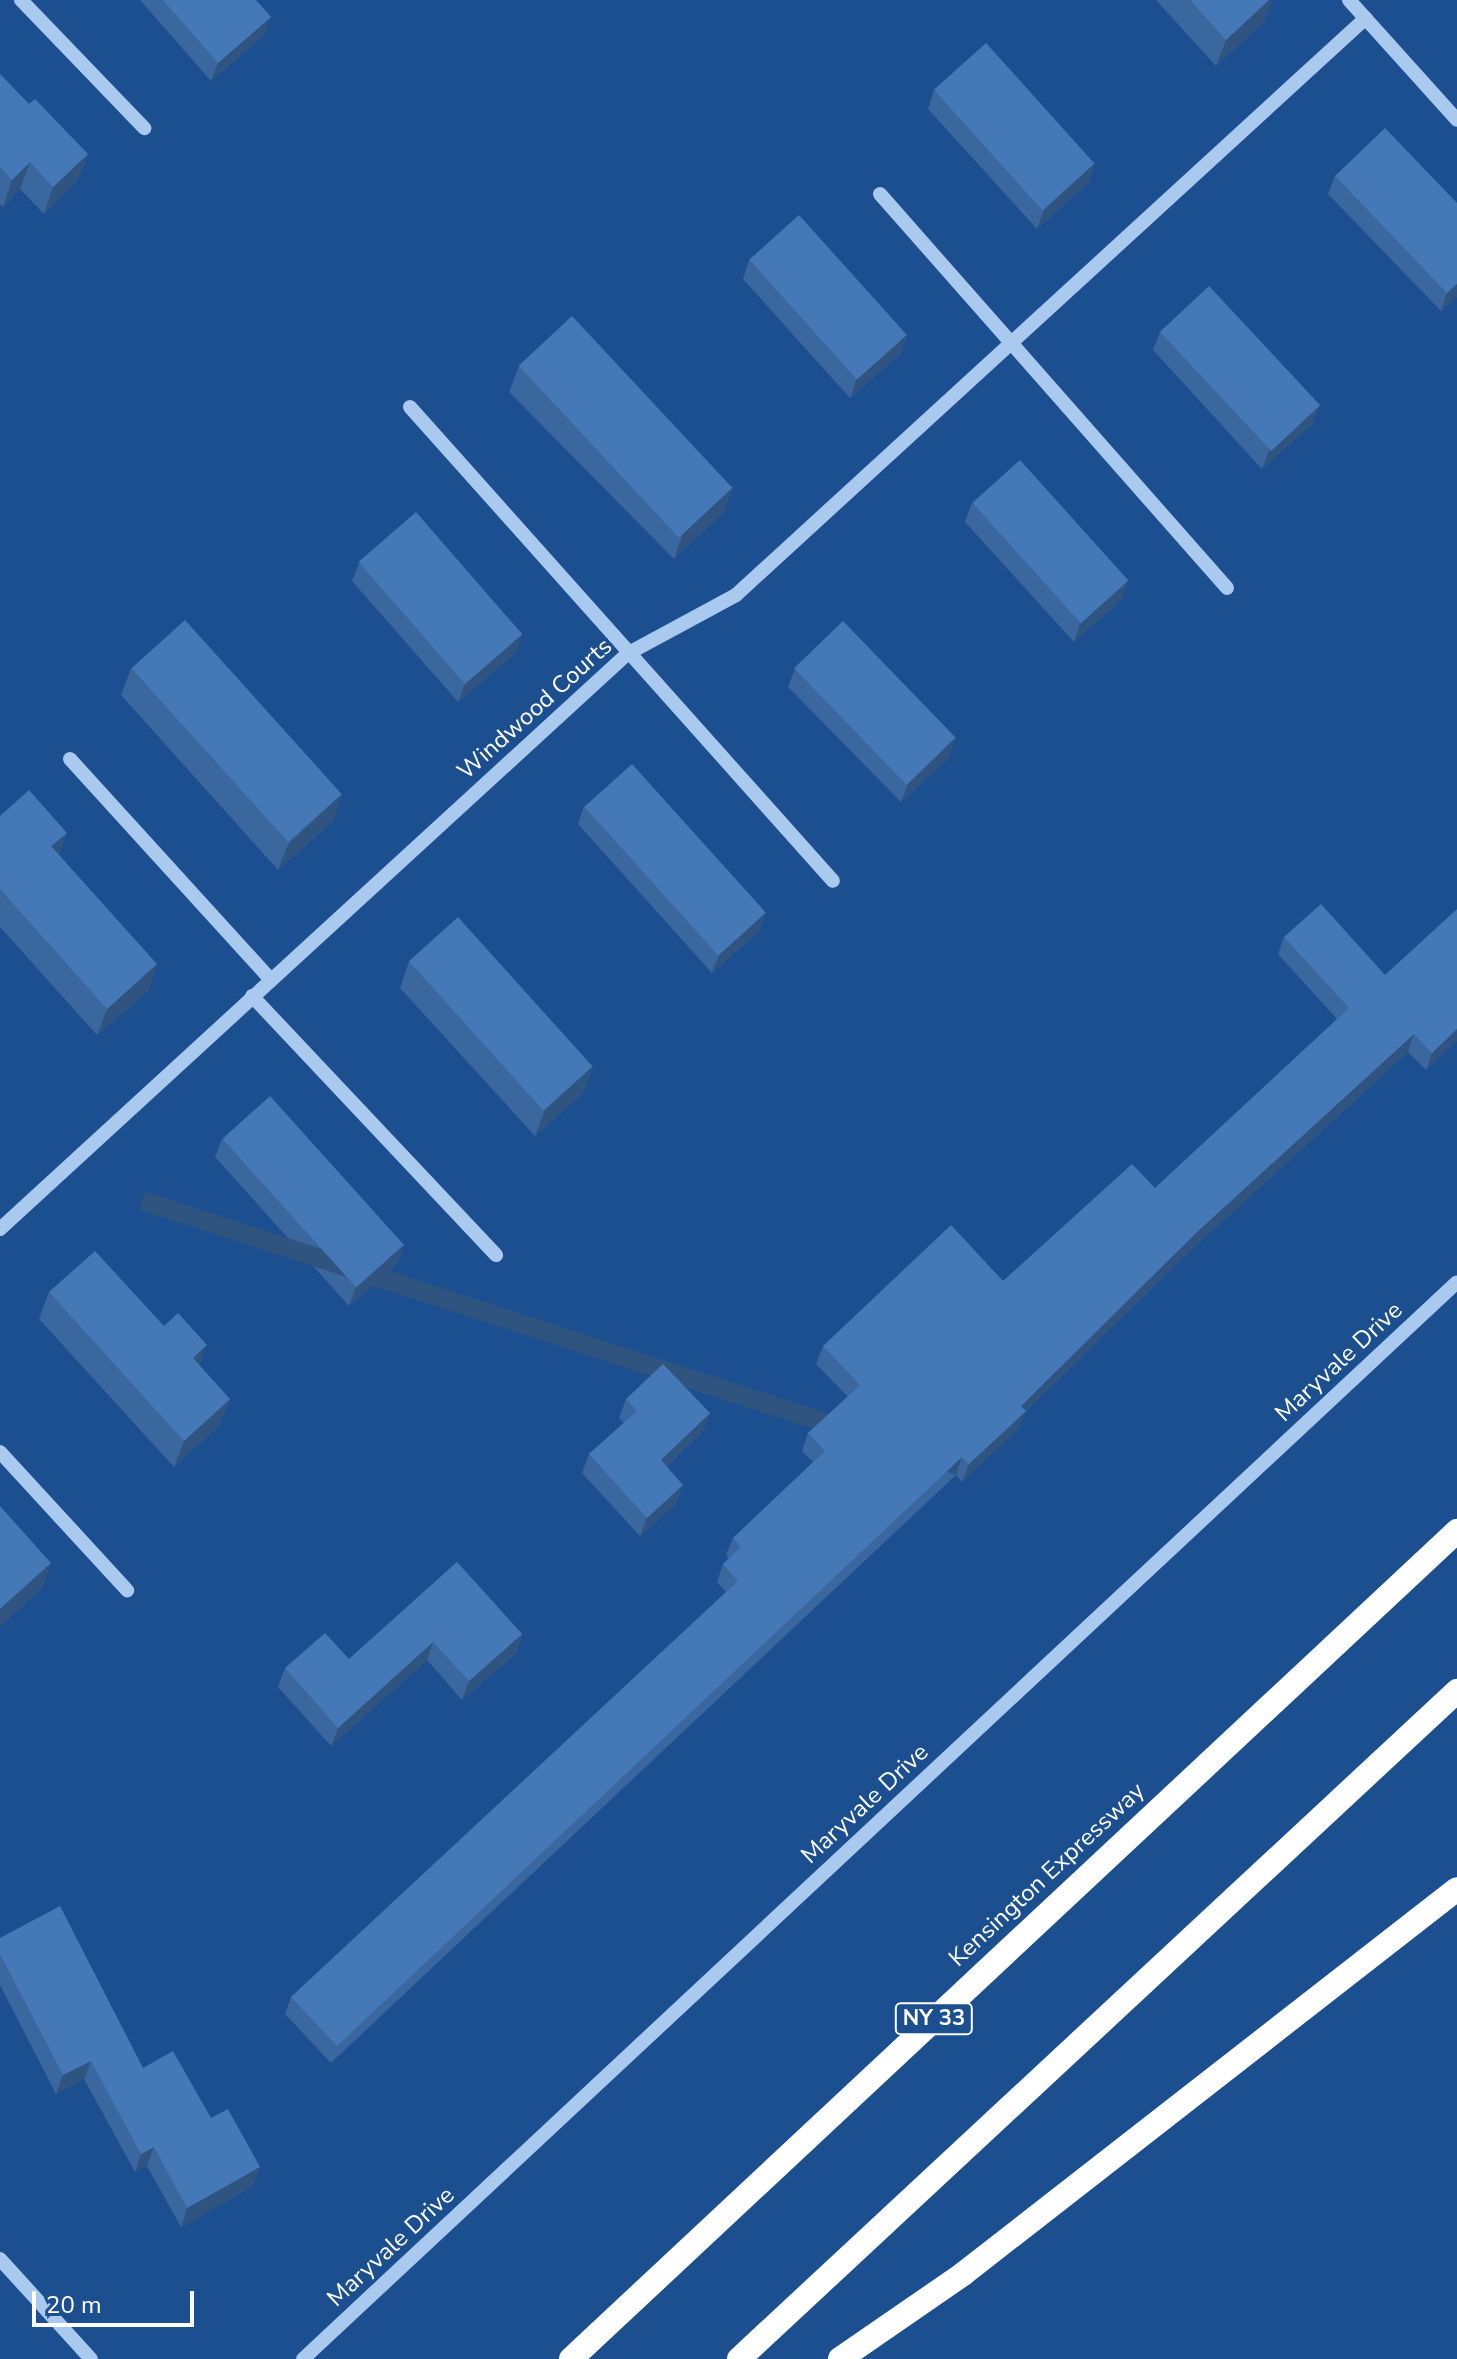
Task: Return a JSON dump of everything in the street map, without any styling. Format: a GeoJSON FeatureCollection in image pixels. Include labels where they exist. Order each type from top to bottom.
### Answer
{"type":"FeatureCollection","features":[{"type":"Feature","properties":{"kind":"highway","name":"Kensington Expressway"},"geometry":{"type":"LineString","coordinates":[[571,2359],[1457,1531]]}},
{"type":"Feature","properties":{"kind":"highway"},"geometry":{"type":"LineString","coordinates":[[739,2359],[1457,1691]]}},
{"type":"Feature","properties":{"kind":"highway"},"geometry":{"type":"LineString","coordinates":[[840,2359],[976,2264],[1457,1889]]}},
{"type":"Feature","properties":{"kind":"street"},"geometry":{"type":"LineString","coordinates":[[21,0],[144,128]]}},
{"type":"Feature","properties":{"kind":"street"},"geometry":{"type":"LineString","coordinates":[[1349,0],[1457,120]]}},
{"type":"Feature","properties":{"kind":"street","name":"Windwood Courts"},"geometry":{"type":"LineString","coordinates":[[0,1229],[627,654],[736,595],[1006,341],[1366,18]]}},
{"type":"Feature","properties":{"kind":"street"},"geometry":{"type":"LineString","coordinates":[[880,194],[1006,341],[1227,588]]}},
{"type":"Feature","properties":{"kind":"street"},"geometry":{"type":"LineString","coordinates":[[410,407],[627,654],[833,881]]}},
{"type":"Feature","properties":{"kind":"street"},"geometry":{"type":"LineString","coordinates":[[70,759],[270,979]]}},
{"type":"Feature","properties":{"kind":"street"},"geometry":{"type":"LineString","coordinates":[[252,996],[496,1255]]}},
{"type":"Feature","properties":{"kind":"street","name":"Maryvale Drive"},"geometry":{"type":"LineString","coordinates":[[303,2359],[1457,1282]]}},
{"type":"Feature","properties":{"kind":"street"},"geometry":{"type":"LineString","coordinates":[[0,1452],[127,1590]]}},
{"type":"Feature","properties":{"kind":"street"},"geometry":{"type":"LineString","coordinates":[[0,2259],[91,2359]]}},
{"type":"Feature","properties":{"kind":"building"},"geometry":{"type":"Polygon","coordinates":[[[163,0],[256,0],[271,17],[218,63],[163,0]]]}},
{"type":"Feature","properties":{"kind":"building"},"geometry":{"type":"Polygon","coordinates":[[[1190,0],[1269,0],[1226,40],[1190,0]]]}},
{"type":"Feature","properties":{"kind":"building"},"geometry":{"type":"Polygon","coordinates":[[[986,43],[1094,163],[1042,210],[934,90],[986,43]]]}},
{"type":"Feature","properties":{"kind":"building"},"geometry":{"type":"Polygon","coordinates":[[[0,74],[29,104],[35,99],[88,154],[53,187],[30,162],[12,180],[0,167],[0,74]]]}},
{"type":"Feature","properties":{"kind":"building"},"geometry":{"type":"Polygon","coordinates":[[[1385,128],[1457,203],[1457,284],[1447,293],[1335,176],[1385,128]]]}},
{"type":"Feature","properties":{"kind":"building"},"geometry":{"type":"Polygon","coordinates":[[[799,215],[907,335],[857,379],[749,260],[799,215]]]}},
{"type":"Feature","properties":{"kind":"building"},"geometry":{"type":"Polygon","coordinates":[[[1209,286],[1320,405],[1271,451],[1160,332],[1209,286]]]}},
{"type":"Feature","properties":{"kind":"building"},"geometry":{"type":"Polygon","coordinates":[[[572,316],[732,488],[679,538],[519,366],[572,316]]]}},
{"type":"Feature","properties":{"kind":"building"},"geometry":{"type":"Polygon","coordinates":[[[1020,460],[1128,580],[1081,623],[972,503],[1020,460]]]}},
{"type":"Feature","properties":{"kind":"building"},"geometry":{"type":"Polygon","coordinates":[[[416,512],[522,634],[465,684],[359,562],[416,512]]]}},
{"type":"Feature","properties":{"kind":"building"},"geometry":{"type":"Polygon","coordinates":[[[185,620],[342,794],[288,842],[131,668],[185,620]]]}},
{"type":"Feature","properties":{"kind":"building"},"geometry":{"type":"Polygon","coordinates":[[[843,621],[956,738],[907,785],[794,668],[843,621]]]}},
{"type":"Feature","properties":{"kind":"building"},"geometry":{"type":"Polygon","coordinates":[[[632,764],[766,913],[718,955],[584,807],[632,764]]]}},
{"type":"Feature","properties":{"kind":"building"},"geometry":{"type":"Polygon","coordinates":[[[29,790],[67,833],[51,846],[157,964],[107,1009],[0,889],[0,816],[29,790]]]}},
{"type":"Feature","properties":{"kind":"building"},"geometry":{"type":"Polygon","coordinates":[[[1321,904],[1385,975],[1457,909],[1457,1029],[1432,1053],[1414,1034],[1197,1232],[1021,1406],[1026,1411],[969,1464],[962,1457],[337,2046],[291,1997],[738,1581],[723,1564],[741,1547],[733,1538],[825,1451],[808,1433],[860,1385],[823,1346],[951,1225],[1003,1281],[1132,1164],[1155,1188],[1349,1008],[1284,937],[1321,904]]]}},
{"type":"Feature","properties":{"kind":"building"},"geometry":{"type":"Polygon","coordinates":[[[458,917],[592,1066],[543,1111],[409,961],[458,917]]]}},
{"type":"Feature","properties":{"kind":"building"},"geometry":{"type":"Polygon","coordinates":[[[270,1096],[404,1245],[356,1287],[222,1139],[270,1096]]]}},
{"type":"Feature","properties":{"kind":"building"},"geometry":{"type":"Polygon","coordinates":[[[95,1251],[164,1326],[178,1313],[207,1345],[193,1358],[230,1399],[184,1441],[49,1292],[95,1251]]]}},
{"type":"Feature","properties":{"kind":"building"},"geometry":{"type":"Polygon","coordinates":[[[663,1364],[710,1413],[661,1460],[683,1485],[647,1518],[589,1454],[637,1411],[626,1399],[663,1364]]]}},
{"type":"Feature","properties":{"kind":"building"},"geometry":{"type":"Polygon","coordinates":[[[0,1506],[51,1563],[0,1609],[0,1506]]]}},
{"type":"Feature","properties":{"kind":"building"},"geometry":{"type":"Polygon","coordinates":[[[457,1562],[522,1634],[469,1681],[433,1642],[338,1728],[285,1668],[325,1633],[349,1659],[457,1562]]]}},
{"type":"Feature","properties":{"kind":"building"},"geometry":{"type":"Polygon","coordinates":[[[60,1906],[143,2068],[173,2051],[211,2118],[228,2109],[260,2167],[187,2208],[154,2147],[141,2154],[91,2061],[63,2075],[0,1954],[0,1938],[60,1906]]]}}]}
